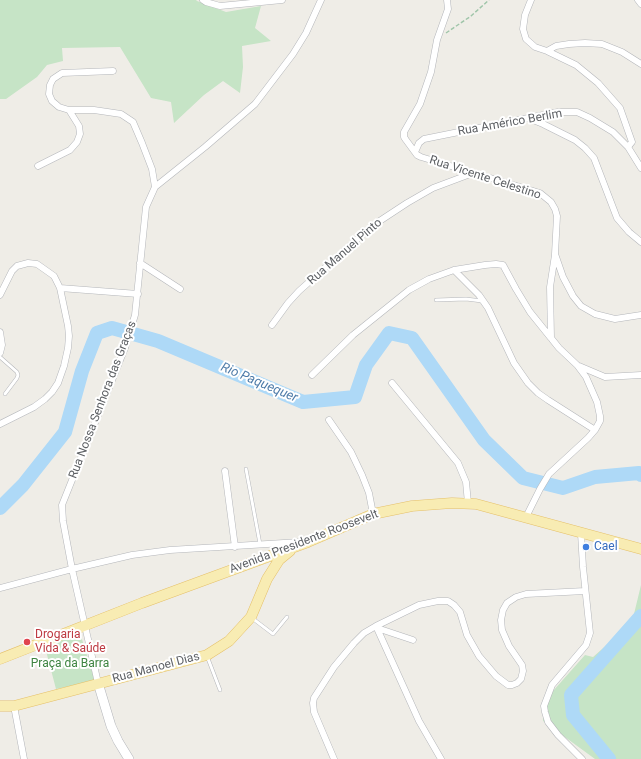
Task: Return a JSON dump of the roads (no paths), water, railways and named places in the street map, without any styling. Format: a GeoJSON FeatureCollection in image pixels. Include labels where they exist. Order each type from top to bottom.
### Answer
{"type":"FeatureCollection","features":[{"type":"Feature","properties":{"kind":"main road","name":"Avenida Presidente Roosevelt"},"geometry":{"type":"LineString","coordinates":[[0,659],[308,542],[373,514],[412,506],[438,503],[468,503],[526,517],[641,549]]}},
{"type":"Feature","properties":{"kind":"main road","name":"Rua Manoel Dias"},"geometry":{"type":"LineString","coordinates":[[0,706],[14,706],[207,655],[229,640],[251,617],[267,579],[279,560],[308,542]]}},
{"type":"Feature","properties":{"kind":"main road"},"geometry":{"type":"LineString","coordinates":[[252,562],[268,562],[270,570],[267,579]]}},
{"type":"Feature","properties":{"kind":"main road"},"geometry":{"type":"LineString","coordinates":[[98,683],[111,726],[129,759]]}},
{"type":"Feature","properties":{"kind":"street"},"geometry":{"type":"LineString","coordinates":[[203,0],[220,6],[282,0]]}},
{"type":"Feature","properties":{"kind":"street","name":"Rua Nossa Senhora das Graças"},"geometry":{"type":"LineString","coordinates":[[98,683],[72,569],[63,521],[62,505],[125,348],[135,315],[138,294],[142,232],[146,207],[155,187],[255,104],[293,54],[306,33],[321,0]]}},
{"type":"Feature","properties":{"kind":"street"},"geometry":{"type":"LineString","coordinates":[[415,152],[404,137],[404,132],[420,104],[431,72],[437,40],[448,9],[447,0]]}},
{"type":"Feature","properties":{"kind":"street"},"geometry":{"type":"LineString","coordinates":[[531,0],[524,15],[523,29],[526,39],[535,47],[576,65],[598,83],[620,108],[632,142],[628,147]]}},
{"type":"Feature","properties":{"kind":"street"},"geometry":{"type":"LineString","coordinates":[[638,0],[641,4]]}},
{"type":"Feature","properties":{"kind":"street"},"geometry":{"type":"LineString","coordinates":[[547,51],[556,46],[569,44],[602,44],[622,52],[641,64]]}},
{"type":"Feature","properties":{"kind":"street"},"geometry":{"type":"LineString","coordinates":[[113,71],[62,73],[53,79],[50,85],[49,94],[52,101],[69,110],[94,110],[121,114],[133,122],[152,169],[155,187]]}},
{"type":"Feature","properties":{"kind":"street"},"geometry":{"type":"LineString","coordinates":[[38,166],[70,150],[77,142],[80,134],[79,126],[69,110]]}},
{"type":"Feature","properties":{"kind":"street","name":"Rua Américo Berlim"},"geometry":{"type":"LineString","coordinates":[[415,152],[419,142],[424,139],[558,112],[577,112],[613,132],[628,147],[641,168]]}},
{"type":"Feature","properties":{"kind":"street"},"geometry":{"type":"LineString","coordinates":[[527,118],[543,124],[575,140],[590,153],[594,158],[617,218],[629,232],[641,242]]}},
{"type":"Feature","properties":{"kind":"street","name":"Rua Vicente Celestino"},"geometry":{"type":"LineString","coordinates":[[415,152],[421,158],[540,193],[551,202],[557,216],[555,254],[550,287],[551,338]]}},
{"type":"Feature","properties":{"kind":"street","name":"Rua Manuel Pinto"},"geometry":{"type":"LineString","coordinates":[[272,325],[288,303],[300,291],[372,226],[433,188],[473,173]]}},
{"type":"Feature","properties":{"kind":"street","name":"Rua Vicente Celestino"},"geometry":{"type":"LineString","coordinates":[[555,254],[563,276],[573,296],[581,306],[595,314],[615,319],[641,315]]}},
{"type":"Feature","properties":{"kind":"street"},"geometry":{"type":"LineString","coordinates":[[0,295],[12,271],[17,266],[28,263],[37,264],[54,276],[60,288],[68,326],[68,348],[58,383],[52,392],[34,407],[0,424]]}},
{"type":"Feature","properties":{"kind":"street"},"geometry":{"type":"LineString","coordinates":[[140,263],[180,289]]}},
{"type":"Feature","properties":{"kind":"street"},"geometry":{"type":"LineString","coordinates":[[312,375],[353,335],[409,290],[429,279],[454,270],[490,264],[503,265],[530,312],[559,348],[577,365],[586,377],[597,402],[600,421],[588,438],[545,479],[526,517]]}},
{"type":"Feature","properties":{"kind":"street"},"geometry":{"type":"LineString","coordinates":[[454,270],[468,282],[488,308],[514,363],[528,383],[538,393],[595,430]]}},
{"type":"Feature","properties":{"kind":"street"},"geometry":{"type":"LineString","coordinates":[[60,288],[138,294]]}},
{"type":"Feature","properties":{"kind":"street"},"geometry":{"type":"LineString","coordinates":[[0,332],[2,345],[0,353]]}},
{"type":"Feature","properties":{"kind":"street"},"geometry":{"type":"LineString","coordinates":[[577,365],[605,377],[641,375]]}},
{"type":"Feature","properties":{"kind":"street"},"geometry":{"type":"LineString","coordinates":[[392,383],[458,463],[466,482],[468,503]]}},
{"type":"Feature","properties":{"kind":"street"},"geometry":{"type":"LineString","coordinates":[[329,420],[350,452],[362,475],[369,493],[373,514]]}},
{"type":"Feature","properties":{"kind":"street"},"geometry":{"type":"LineString","coordinates":[[225,471],[235,547]]}},
{"type":"Feature","properties":{"kind":"street"},"geometry":{"type":"LineString","coordinates":[[581,533],[590,633],[586,645],[552,685],[544,706],[548,722],[558,735],[582,759]]}},
{"type":"Feature","properties":{"kind":"street"},"geometry":{"type":"LineString","coordinates":[[0,588],[119,557],[150,552],[308,542]]}},
{"type":"Feature","properties":{"kind":"street"},"geometry":{"type":"LineString","coordinates":[[334,759],[314,712],[312,703],[334,667],[354,643],[364,634],[419,605],[438,600],[448,601],[460,612],[467,635],[479,656],[496,676],[508,685],[512,685],[521,679],[523,671],[522,665],[502,630],[501,620],[503,610],[507,603],[516,597],[526,594],[586,591]]}},
{"type":"Feature","properties":{"kind":"street"},"geometry":{"type":"LineString","coordinates":[[376,627],[413,640]]}},
{"type":"Feature","properties":{"kind":"street"},"geometry":{"type":"LineString","coordinates":[[376,627],[419,721],[441,759]]}},
{"type":"Feature","properties":{"kind":"street"},"geometry":{"type":"LineString","coordinates":[[14,706],[24,759]]}},
{"type":"Feature","properties":{"kind":"lane"},"geometry":{"type":"LineString","coordinates":[[436,300],[466,299],[484,302]]}},
{"type":"Feature","properties":{"kind":"lane"},"geometry":{"type":"LineString","coordinates":[[0,357],[17,372],[18,375],[18,378],[5,394]]}},
{"type":"Feature","properties":{"kind":"lane"},"geometry":{"type":"LineString","coordinates":[[246,469],[260,544]]}},
{"type":"Feature","properties":{"kind":"lane"},"geometry":{"type":"LineString","coordinates":[[251,617],[273,634],[287,617]]}},
{"type":"Feature","properties":{"kind":"lane"},"geometry":{"type":"LineString","coordinates":[[207,655],[220,690]]}},
{"type":"Feature","properties":{"kind":"waterway","name":"Rio Paquequer"},"geometry":{"type":"LineString","coordinates":[[0,508],[23,485],[65,432],[82,371],[97,333],[112,328],[158,341],[303,402],[355,397],[366,365],[389,333],[412,338],[484,440],[523,478],[563,488],[595,477],[639,473],[641,475]]}},
{"type":"Feature","properties":{"kind":"waterway","name":"Rio Paquequer"},"geometry":{"type":"LineString","coordinates":[[609,759],[573,715],[571,695],[641,616]]}},
{"type":"Feature","properties":{"kind":"place","name":"Cael"},"geometry":{"type":"Point","coordinates":[586,547]}},
{"type":"Feature","properties":{"kind":"place","name":"Drogaria Vida & Saúde"},"geometry":{"type":"Point","coordinates":[27,642]}},
{"type":"Feature","properties":{"kind":"park label","name":"Praça da Barra"},"geometry":{"type":"Point","coordinates":[70,664]}}]}
